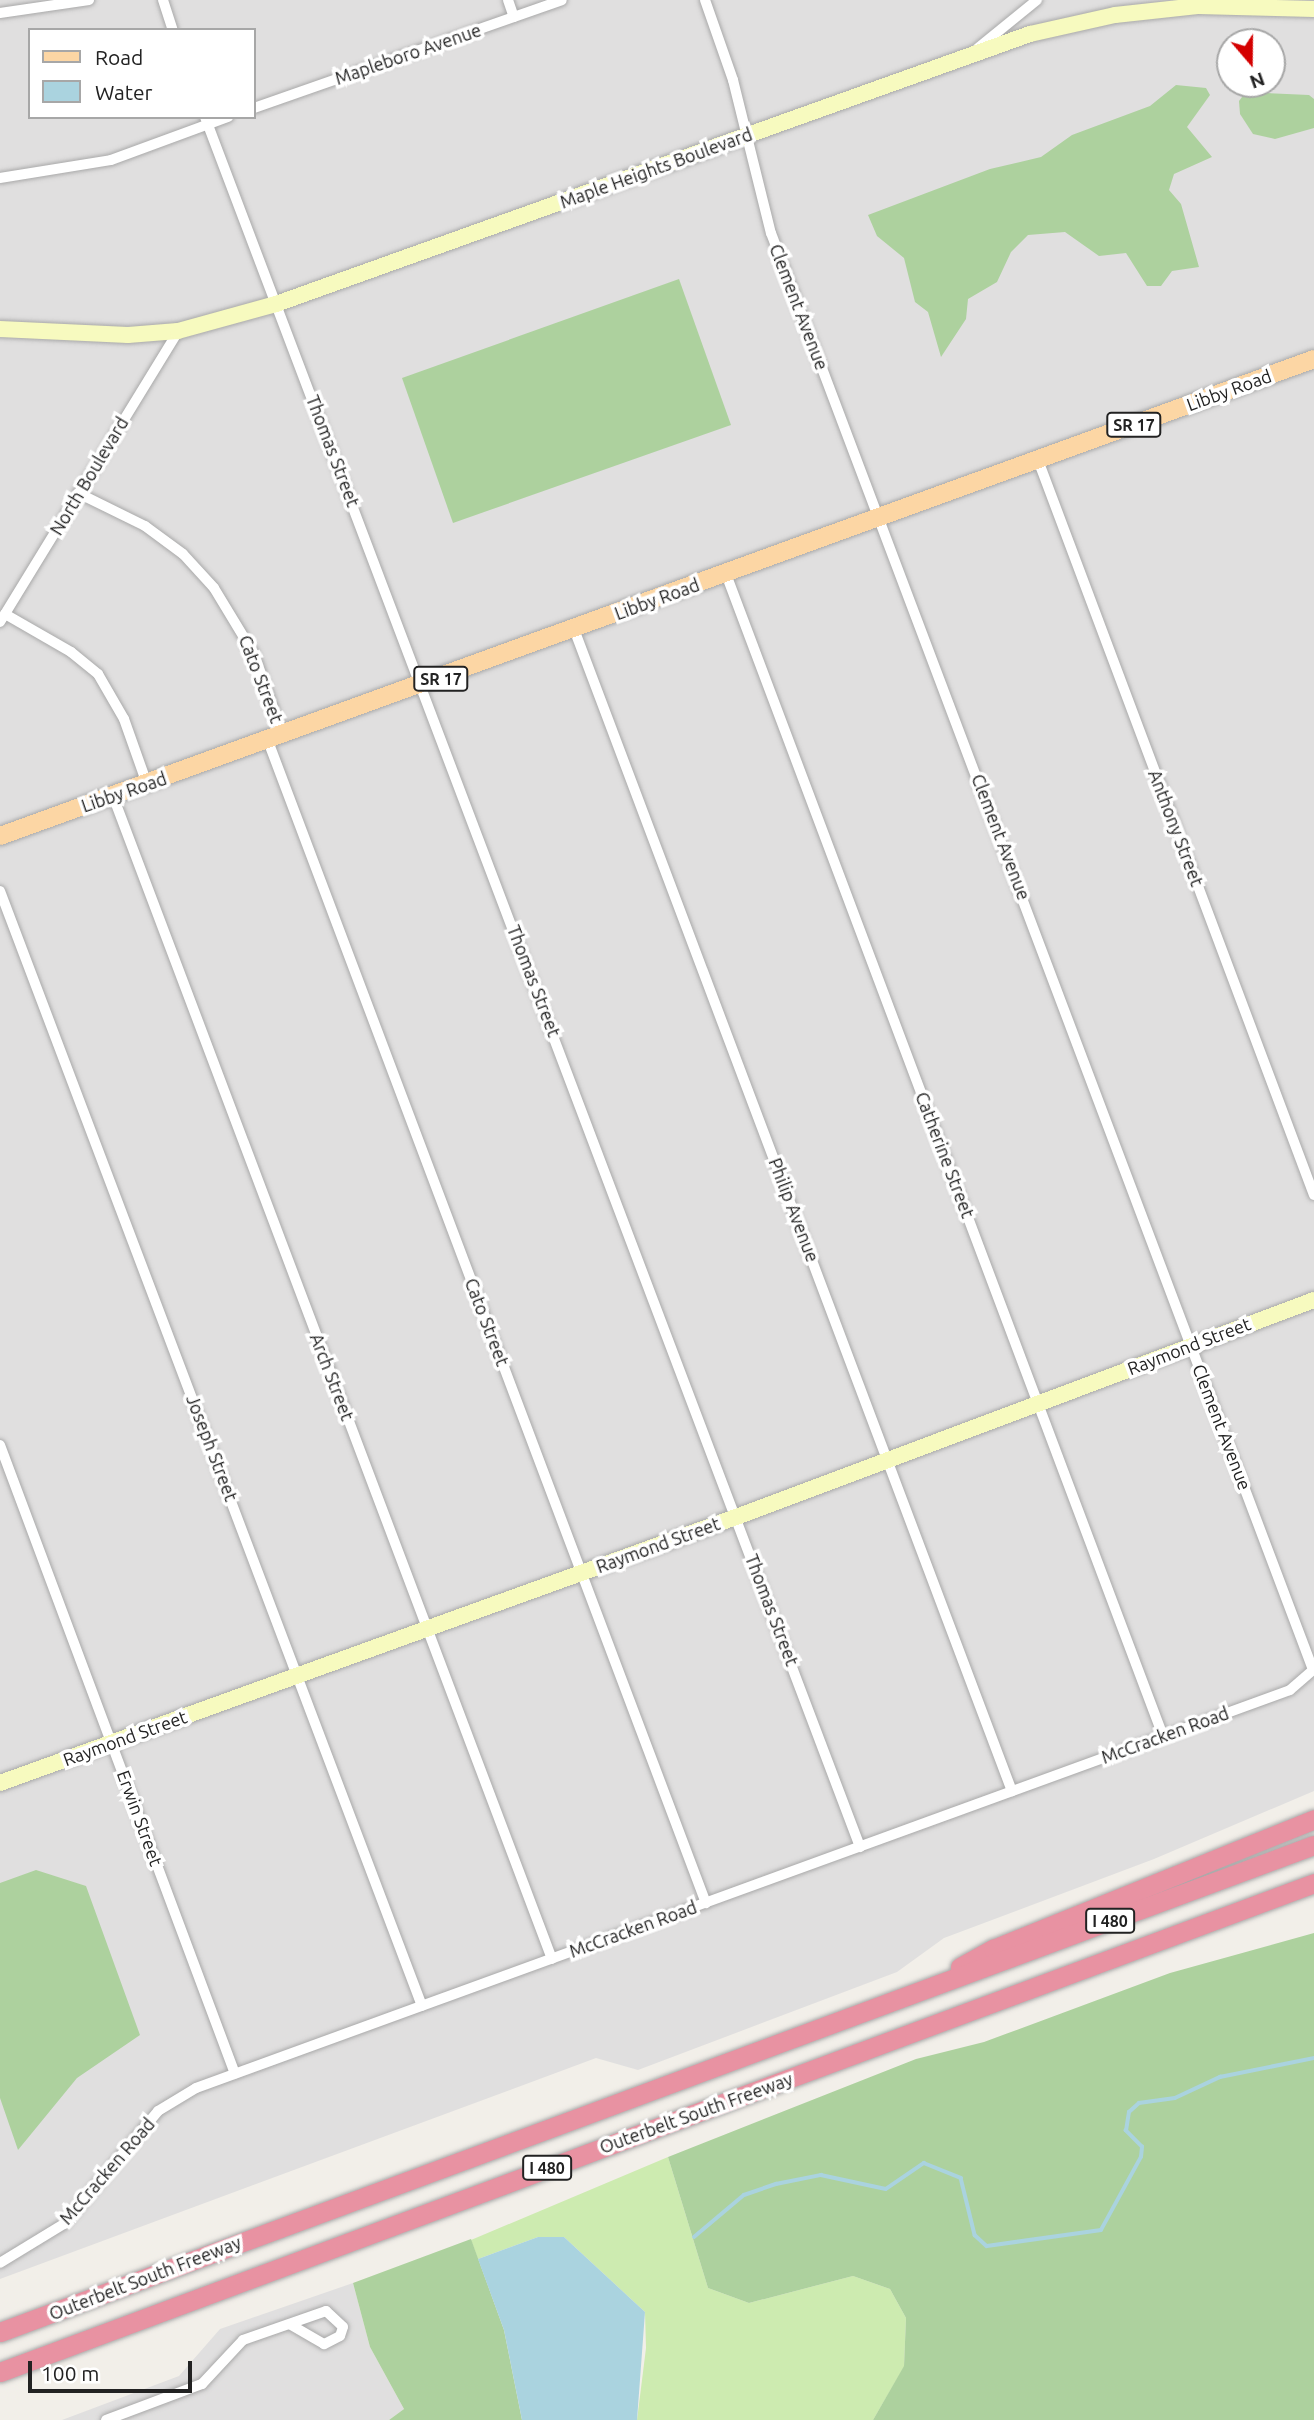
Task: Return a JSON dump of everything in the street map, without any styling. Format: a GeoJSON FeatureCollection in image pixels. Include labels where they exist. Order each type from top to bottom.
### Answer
{"type":"FeatureCollection","features":[{"type":"Feature","properties":{"kind":"highway"},"geometry":{"type":"LineString","coordinates":[[907,1997],[993,1949],[1314,1819]]}},
{"type":"Feature","properties":{"kind":"highway","name":"Outerbelt South Freeway"},"geometry":{"type":"LineString","coordinates":[[0,2332],[1314,1845]]}},
{"type":"Feature","properties":{"kind":"highway","name":"Outerbelt South Freeway"},"geometry":{"type":"LineString","coordinates":[[0,2372],[1314,1884]]}},
{"type":"Feature","properties":{"kind":"highway"},"geometry":{"type":"LineString","coordinates":[[1226,1916],[1314,1898]]}},
{"type":"Feature","properties":{"kind":"main road","name":"Libby Road"},"geometry":{"type":"LineString","coordinates":[[0,836],[1314,359]]}},
{"type":"Feature","properties":{"kind":"street"},"geometry":{"type":"LineString","coordinates":[[0,13],[89,0]]}},
{"type":"Feature","properties":{"kind":"street"},"geometry":{"type":"LineString","coordinates":[[163,0],[172,28]]}},
{"type":"Feature","properties":{"kind":"street"},"geometry":{"type":"LineString","coordinates":[[508,0],[514,17]]}},
{"type":"Feature","properties":{"kind":"street","name":"Mapleboro Avenue"},"geometry":{"type":"LineString","coordinates":[[256,107],[562,0]]}},
{"type":"Feature","properties":{"kind":"street","name":"Clement Avenue"},"geometry":{"type":"LineString","coordinates":[[705,0],[733,80],[771,233],[1314,1670]]}},
{"type":"Feature","properties":{"kind":"street"},"geometry":{"type":"LineString","coordinates":[[960,58],[1037,0]]}},
{"type":"Feature","properties":{"kind":"street","name":"Maple Heights Boulevard"},"geometry":{"type":"LineString","coordinates":[[0,329],[128,335],[178,331],[276,304],[960,58],[1115,15],[1224,4],[1314,9]]}},
{"type":"Feature","properties":{"kind":"street"},"geometry":{"type":"LineString","coordinates":[[0,178],[111,160],[206,121]]}},
{"type":"Feature","properties":{"kind":"street","name":"Thomas Street"},"geometry":{"type":"LineString","coordinates":[[206,121],[422,685],[860,1847]]}},
{"type":"Feature","properties":{"kind":"street","name":"North Boulevard"},"geometry":{"type":"LineString","coordinates":[[2,618],[178,331]]}},
{"type":"Feature","properties":{"kind":"street","name":"Anthony Street"},"geometry":{"type":"LineString","coordinates":[[1038,460],[1314,1195]]}},
{"type":"Feature","properties":{"kind":"street","name":"Cato Street"},"geometry":{"type":"LineString","coordinates":[[78,493],[145,526],[183,554],[214,588],[254,654],[275,738],[706,1903]]}},
{"type":"Feature","properties":{"kind":"street","name":"Catherine Street"},"geometry":{"type":"LineString","coordinates":[[726,574],[1163,1736]]}},
{"type":"Feature","properties":{"kind":"street"},"geometry":{"type":"LineString","coordinates":[[2,618],[71,652],[98,674],[124,719],[147,784]]}},
{"type":"Feature","properties":{"kind":"street","name":"Philip Avenue"},"geometry":{"type":"LineString","coordinates":[[574,629],[1012,1791]]}},
{"type":"Feature","properties":{"kind":"street","name":"Arch Street"},"geometry":{"type":"LineString","coordinates":[[113,796],[552,1959]]}},
{"type":"Feature","properties":{"kind":"street","name":"Joseph Street"},"geometry":{"type":"LineString","coordinates":[[0,891],[422,2006]]}},
{"type":"Feature","properties":{"kind":"street","name":"Raymond Street"},"geometry":{"type":"LineString","coordinates":[[0,1783],[736,1516],[1314,1300]]}},
{"type":"Feature","properties":{"kind":"street","name":"Erwin Street"},"geometry":{"type":"LineString","coordinates":[[0,1445],[235,2074]]}},
{"type":"Feature","properties":{"kind":"street","name":"McCracken Road"},"geometry":{"type":"LineString","coordinates":[[0,2263],[64,2224],[158,2111],[235,2074],[1290,1690],[1314,1670]]}},
{"type":"Feature","properties":{"kind":"street"},"geometry":{"type":"LineString","coordinates":[[106,2420],[202,2384],[233,2346],[290,2324],[326,2311],[343,2327],[340,2336],[324,2344],[290,2324]]}},
{"type":"Feature","properties":{"kind":"shaded area"},"geometry":{"type":"Polygon","coordinates":[[[0,0],[1314,0],[1314,1791],[1154,1859],[944,1938],[897,1972],[638,2070],[596,2058],[0,2279],[0,0]]]}},
{"type":"Feature","properties":{"kind":"shaded area"},"geometry":{"type":"Polygon","coordinates":[[[353,2283],[370,2347],[404,2409],[389,2420],[62,2420],[179,2376],[220,2329],[353,2283]]]}},
{"type":"Feature","properties":{"kind":"green space"},"geometry":{"type":"Polygon","coordinates":[[[1176,85],[1206,88],[1210,95],[1187,127],[1212,157],[1174,174],[1169,190],[1181,204],[1199,267],[1172,271],[1161,286],[1147,286],[1126,253],[1099,256],[1065,232],[1028,235],[1011,252],[997,282],[968,299],[966,319],[941,357],[928,312],[915,302],[904,258],[877,236],[868,215],[990,169],[1041,157],[1072,135],[1150,106],[1176,85]]]}},
{"type":"Feature","properties":{"kind":"green space"},"geometry":{"type":"Polygon","coordinates":[[[1286,94],[1309,95],[1314,99],[1314,128],[1275,139],[1253,134],[1240,114],[1241,98],[1286,98],[1286,94]]]}},
{"type":"Feature","properties":{"kind":"green space"},"geometry":{"type":"Polygon","coordinates":[[[679,279],[731,425],[453,523],[402,378],[679,279]]]}},
{"type":"Feature","properties":{"kind":"green space"},"geometry":{"type":"Polygon","coordinates":[[[36,1870],[86,1886],[140,2035],[77,2078],[18,2150],[0,2098],[0,1883],[36,1870]]]}},
{"type":"Feature","properties":{"kind":"green space"},"geometry":{"type":"Polygon","coordinates":[[[1314,1933],[1314,2420],[873,2420],[904,2366],[906,2318],[890,2289],[853,2276],[749,2303],[708,2288],[668,2157],[916,2059],[984,2042],[1170,1973],[1314,1933]]]}},
{"type":"Feature","properties":{"kind":"green space"},"geometry":{"type":"Polygon","coordinates":[[[668,2157],[708,2288],[749,2303],[853,2276],[890,2289],[906,2318],[904,2367],[873,2420],[637,2420],[646,2348],[645,2312],[564,2237],[538,2237],[478,2259],[471,2240],[668,2157]]]}},
{"type":"Feature","properties":{"kind":"green space"},"geometry":{"type":"Polygon","coordinates":[[[471,2239],[504,2330],[522,2420],[389,2420],[404,2409],[370,2347],[353,2283],[471,2239]]]}},
{"type":"Feature","properties":{"kind":"water"},"geometry":{"type":"Polygon","coordinates":[[[538,2237],[564,2237],[645,2312],[637,2420],[522,2420],[504,2330],[478,2259],[538,2237]]]}},
{"type":"Feature","properties":{"kind":"waterway"},"geometry":{"type":"LineString","coordinates":[[694,2237],[744,2195],[776,2184],[821,2175],[886,2189],[924,2163],[961,2178],[975,2235],[987,2246],[1101,2230],[1141,2157],[1142,2147],[1126,2131],[1129,2112],[1139,2103],[1175,2098],[1220,2077],[1314,2058]]}}]}
